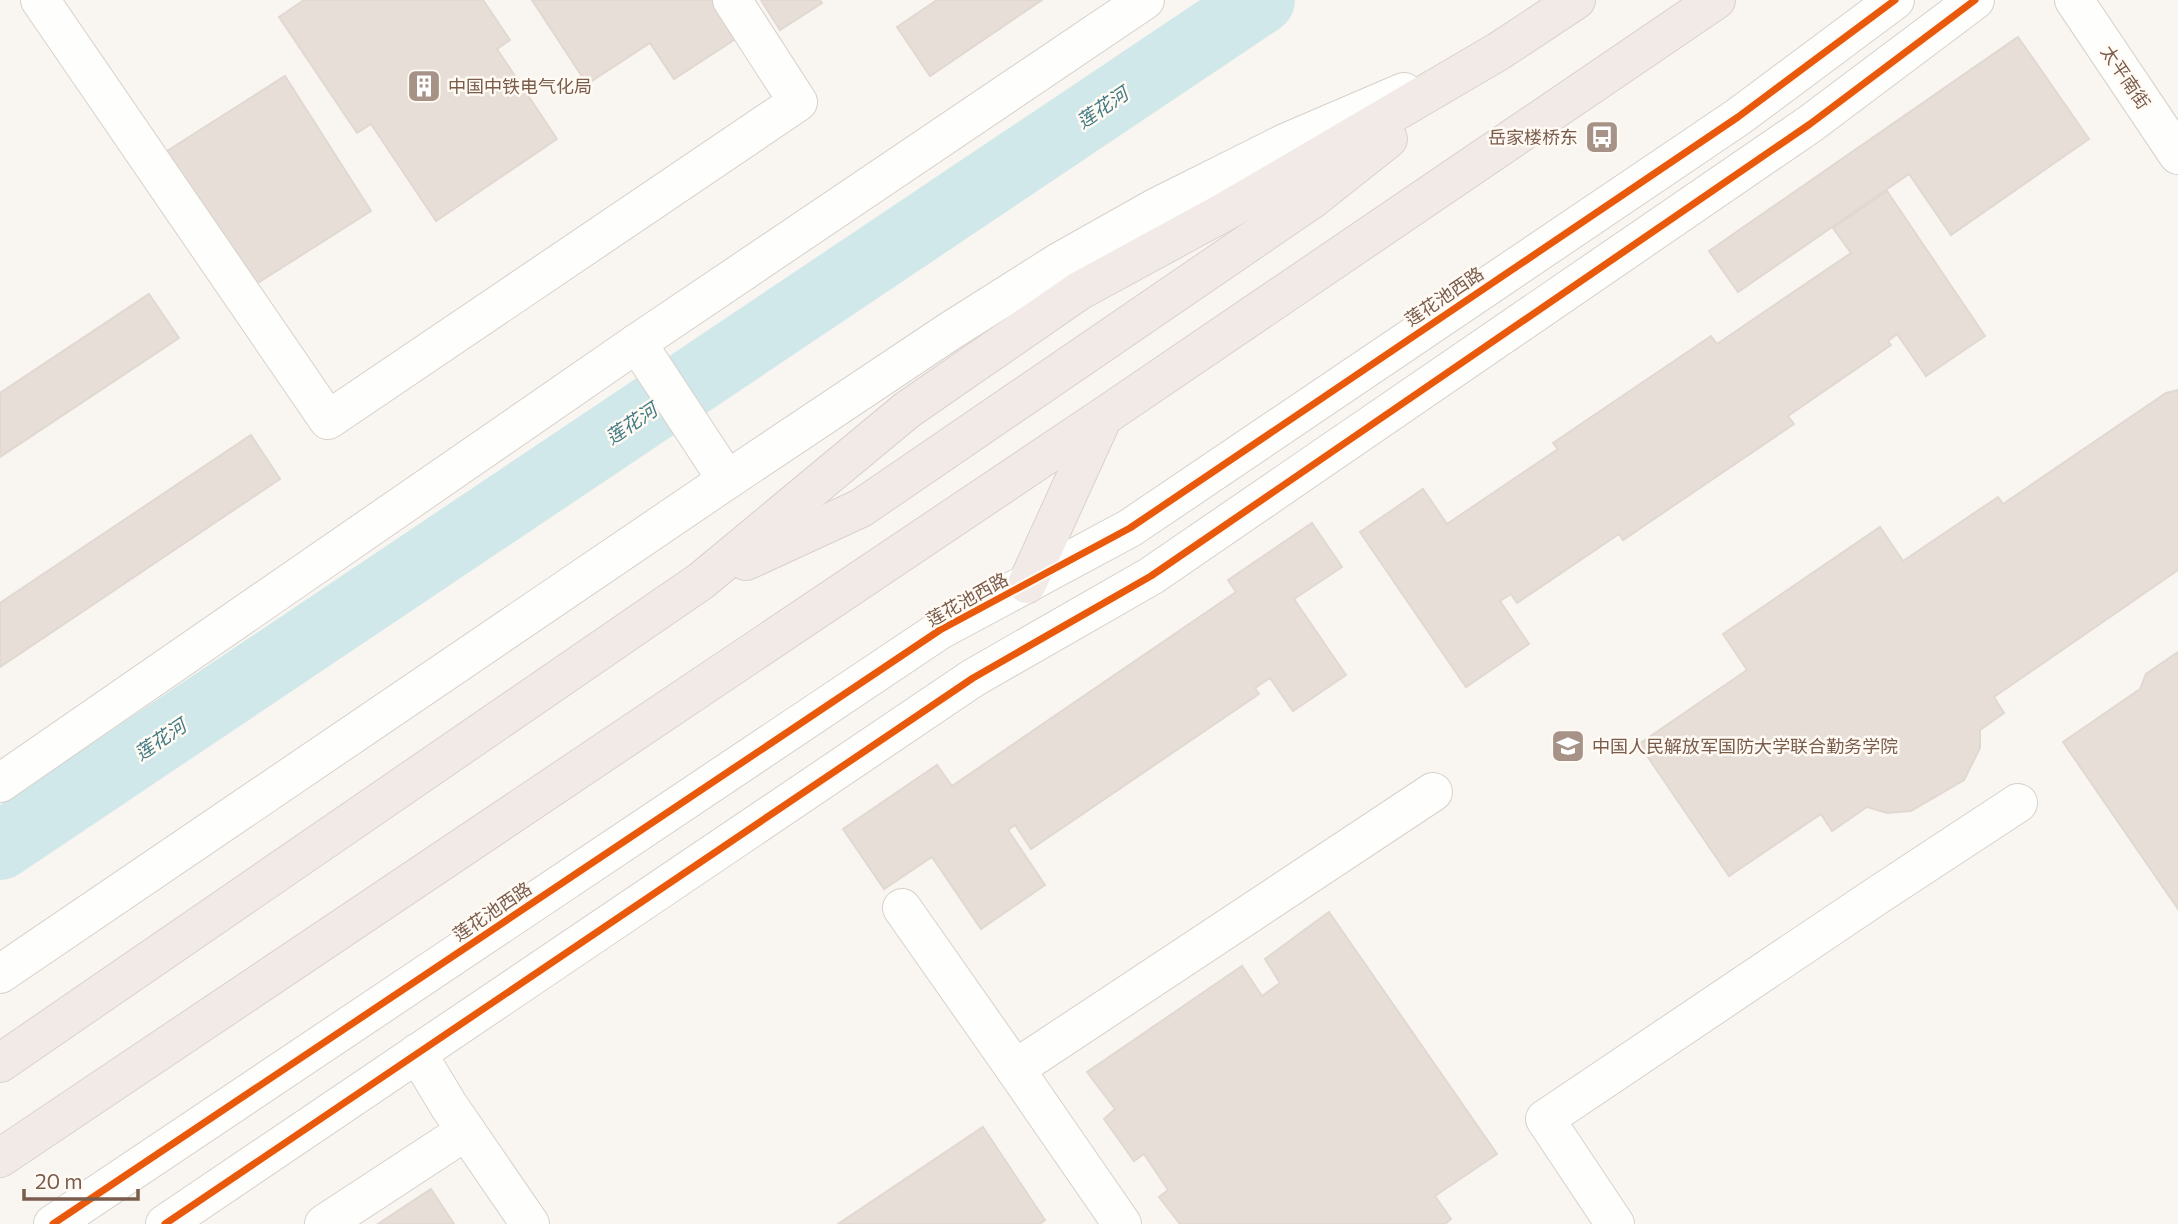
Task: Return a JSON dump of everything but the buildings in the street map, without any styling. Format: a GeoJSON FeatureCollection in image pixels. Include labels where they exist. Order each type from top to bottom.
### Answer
{"type":"FeatureCollection","features":[{"type":"Feature","properties":{"kind":"highway"},"geometry":{"type":"LineString","coordinates":[[0,1063],[701,582],[907,410],[1079,291],[1226,211],[1499,51],[1576,0]]}},
{"type":"Feature","properties":{"kind":"highway"},"geometry":{"type":"LineString","coordinates":[[0,1158],[1103,417],[1716,0]]}},
{"type":"Feature","properties":{"kind":"highway"},"geometry":{"type":"LineString","coordinates":[[701,582],[861,508],[1311,200],[1499,51]]}},
{"type":"Feature","properties":{"kind":"highway"},"geometry":{"type":"LineString","coordinates":[[1027,584],[1103,417]]}},
{"type":"Feature","properties":{"kind":"street"},"geometry":{"type":"LineString","coordinates":[[40,0],[328,420],[798,102],[733,0]]}},
{"type":"Feature","properties":{"kind":"street"},"geometry":{"type":"LineString","coordinates":[[0,783],[637,344],[1145,0]]}},
{"type":"Feature","properties":{"kind":"street","name":"莲花池西路"},"geometry":{"type":"LineString","coordinates":[[53,1224],[940,631],[1130,528],[1738,117],[1895,0]]}},
{"type":"Feature","properties":{"kind":"street"},"geometry":{"type":"LineString","coordinates":[[164,1224],[973,678],[1152,576],[1810,124],[1975,0]]}},
{"type":"Feature","properties":{"kind":"street","name":"太平南街"},"geometry":{"type":"LineString","coordinates":[[2074,0],[2178,155]]}},
{"type":"Feature","properties":{"kind":"street"},"geometry":{"type":"LineString","coordinates":[[0,974],[727,480],[950,331],[1059,262],[1155,208],[1285,143],[1499,51]]}},
{"type":"Feature","properties":{"kind":"street"},"geometry":{"type":"LineString","coordinates":[[637,344],[727,480]]}},
{"type":"Feature","properties":{"kind":"street"},"geometry":{"type":"LineString","coordinates":[[1027,584],[1058,629]]}},
{"type":"Feature","properties":{"kind":"street"},"geometry":{"type":"LineString","coordinates":[[1015,1069],[1433,792]]}},
{"type":"Feature","properties":{"kind":"street"},"geometry":{"type":"LineString","coordinates":[[1615,1224],[1545,1119],[2018,803]]}},
{"type":"Feature","properties":{"kind":"street"},"geometry":{"type":"LineString","coordinates":[[902,908],[1122,1224]]}},
{"type":"Feature","properties":{"kind":"street"},"geometry":{"type":"LineString","coordinates":[[417,1053],[466,1131],[530,1224]]}},
{"type":"Feature","properties":{"kind":"street"},"geometry":{"type":"LineString","coordinates":[[324,1224],[466,1131]]}},
{"type":"Feature","properties":{"kind":"waterway","name":"莲花河"},"geometry":{"type":"LineString","coordinates":[[0,846],[1261,0]]}},
{"type":"Feature","properties":{"kind":"cycle path"},"geometry":{"type":"LineString","coordinates":[[53,1224],[940,630],[1130,528],[1738,117],[1895,0]]}},
{"type":"Feature","properties":{"kind":"cycle path"},"geometry":{"type":"LineString","coordinates":[[165,1224],[973,678],[1151,576],[1810,124],[1975,0]]}},
{"type":"Feature","properties":{"kind":"place","name":"中国中铁电气化局"},"geometry":{"type":"Point","coordinates":[424,86]}},
{"type":"Feature","properties":{"kind":"place","name":"岳家楼桥东"},"geometry":{"type":"Point","coordinates":[1602,137]}},
{"type":"Feature","properties":{"kind":"place","name":"中国人民解放军国防大学联合勤务学院"},"geometry":{"type":"Point","coordinates":[1568,746]}}]}
